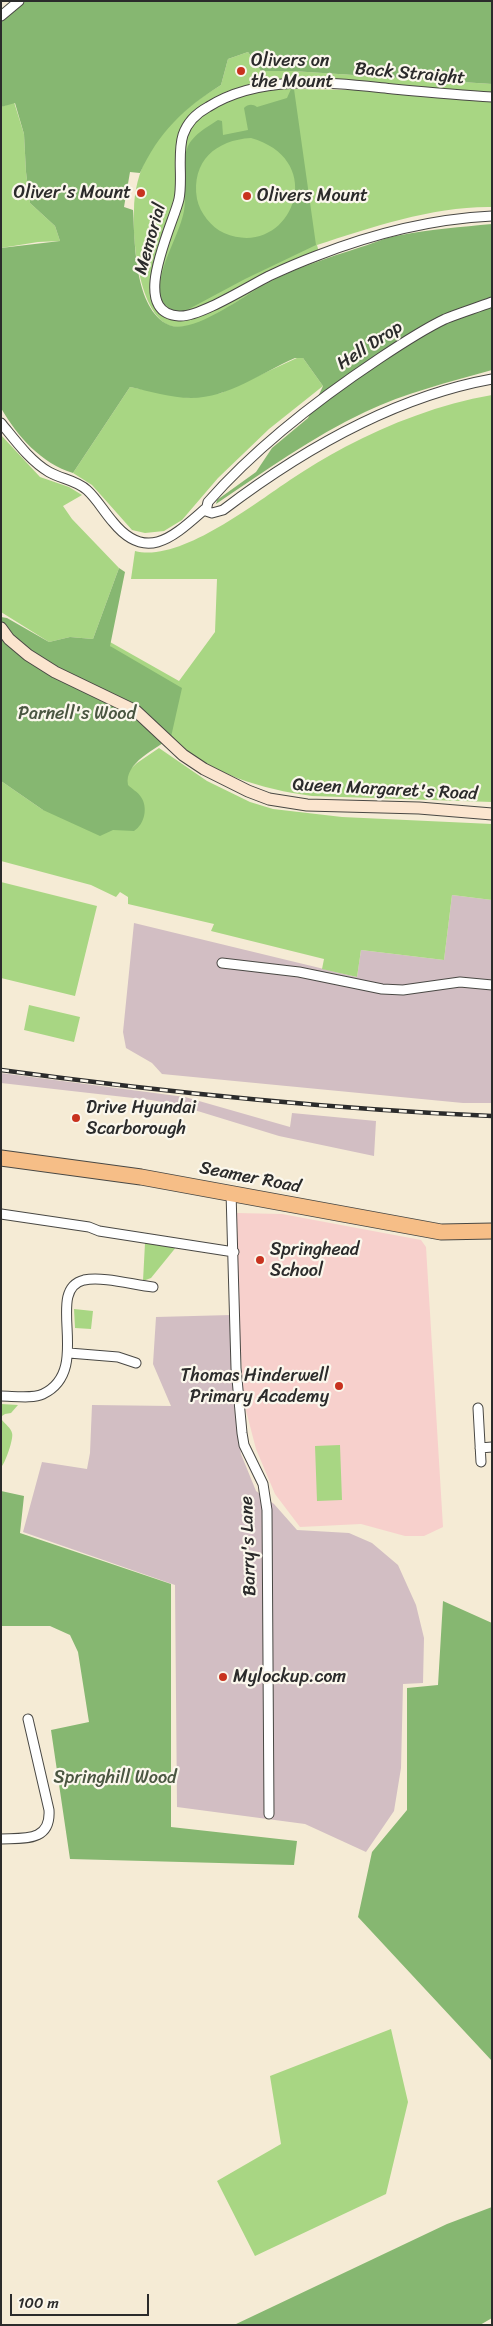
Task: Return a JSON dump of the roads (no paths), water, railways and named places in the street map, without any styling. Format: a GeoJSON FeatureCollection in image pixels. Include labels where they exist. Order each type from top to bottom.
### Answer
{"type":"FeatureCollection","features":[{"type":"Feature","properties":{"kind":"highway","name":"Seamer Road"},"geometry":{"type":"LineString","coordinates":[[1,1158],[141,1177],[231,1192],[441,1232],[492,1231]]}},
{"type":"Feature","properties":{"kind":"main road","name":"Queen Margaret's Road"},"geometry":{"type":"LineString","coordinates":[[1,628],[9,640],[35,660],[55,672],[136,711],[183,755],[204,769],[255,794],[284,803],[307,805],[419,808],[492,814]]}},
{"type":"Feature","properties":{"kind":"street"},"geometry":{"type":"LineString","coordinates":[[1,16],[19,1]]}},
{"type":"Feature","properties":{"kind":"street","name":"Back Straight"},"geometry":{"type":"LineString","coordinates":[[294,84],[344,84],[492,97]]}},
{"type":"Feature","properties":{"kind":"street","name":"Memorial"},"geometry":{"type":"LineString","coordinates":[[294,84],[261,87],[224,98],[206,107],[187,125],[181,142],[182,173],[178,201],[156,268],[155,293],[160,306],[170,314],[183,317],[191,315],[271,275],[370,237],[426,223],[492,216]]}},
{"type":"Feature","properties":{"kind":"street","name":"Hell Drop"},"geometry":{"type":"LineString","coordinates":[[1,423],[43,468],[86,490],[120,530],[132,540],[152,542],[170,538],[180,532],[205,508],[217,493],[277,435],[340,384],[406,340],[445,319],[492,302]]}},
{"type":"Feature","properties":{"kind":"street"},"geometry":{"type":"LineString","coordinates":[[205,508],[208,513],[219,512],[282,467],[315,447],[374,417],[448,390],[492,379]]}},
{"type":"Feature","properties":{"kind":"street"},"geometry":{"type":"LineString","coordinates":[[222,963],[300,972],[382,989],[403,990],[460,982],[492,985]]}},
{"type":"Feature","properties":{"kind":"street","name":"Barry's Lane"},"geometry":{"type":"LineString","coordinates":[[231,1192],[236,1368],[242,1433],[244,1445],[263,1484],[268,1510],[269,1814]]}},
{"type":"Feature","properties":{"kind":"street"},"geometry":{"type":"LineString","coordinates":[[1,1214],[234,1252]]}},
{"type":"Feature","properties":{"kind":"street"},"geometry":{"type":"LineString","coordinates":[[1,1396],[43,1394],[58,1383],[67,1368],[69,1353],[67,1305],[72,1290],[83,1280],[97,1279],[153,1287]]}},
{"type":"Feature","properties":{"kind":"street"},"geometry":{"type":"LineString","coordinates":[[69,1353],[118,1357],[136,1363]]}},
{"type":"Feature","properties":{"kind":"street"},"geometry":{"type":"LineString","coordinates":[[478,1408],[481,1462]]}},
{"type":"Feature","properties":{"kind":"street"},"geometry":{"type":"LineString","coordinates":[[480,1448],[492,1447]]}},
{"type":"Feature","properties":{"kind":"street"},"geometry":{"type":"LineString","coordinates":[[1,1839],[33,1837],[45,1830],[48,1824],[49,1810],[28,1719]]}},
{"type":"Feature","properties":{"kind":"railway"},"geometry":{"type":"LineString","coordinates":[[1,1070],[246,1099],[492,1116]]}},
{"type":"Feature","properties":{"kind":"place","name":"Olivers on the Mount"},"geometry":{"type":"Point","coordinates":[241,71]}},
{"type":"Feature","properties":{"kind":"place","name":"Oliver's Mount"},"geometry":{"type":"Point","coordinates":[141,193]}},
{"type":"Feature","properties":{"kind":"place","name":"Olivers Mount"},"geometry":{"type":"Point","coordinates":[247,196]}},
{"type":"Feature","properties":{"kind":"place","name":"Drive Hyundai Scarborough"},"geometry":{"type":"Point","coordinates":[76,1118]}},
{"type":"Feature","properties":{"kind":"place","name":"Springhead School"},"geometry":{"type":"Point","coordinates":[260,1260]}},
{"type":"Feature","properties":{"kind":"place","name":"Thomas Hinderwell Primary Academy"},"geometry":{"type":"Point","coordinates":[339,1386]}},
{"type":"Feature","properties":{"kind":"place","name":"Mylockup.com"},"geometry":{"type":"Point","coordinates":[223,1677]}},
{"type":"Feature","properties":{"kind":"park label","name":"Parnell's Wood"},"geometry":{"type":"Point","coordinates":[77,714]}},
{"type":"Feature","properties":{"kind":"park label","name":"Springhill Wood"},"geometry":{"type":"Point","coordinates":[115,1778]}}]}
